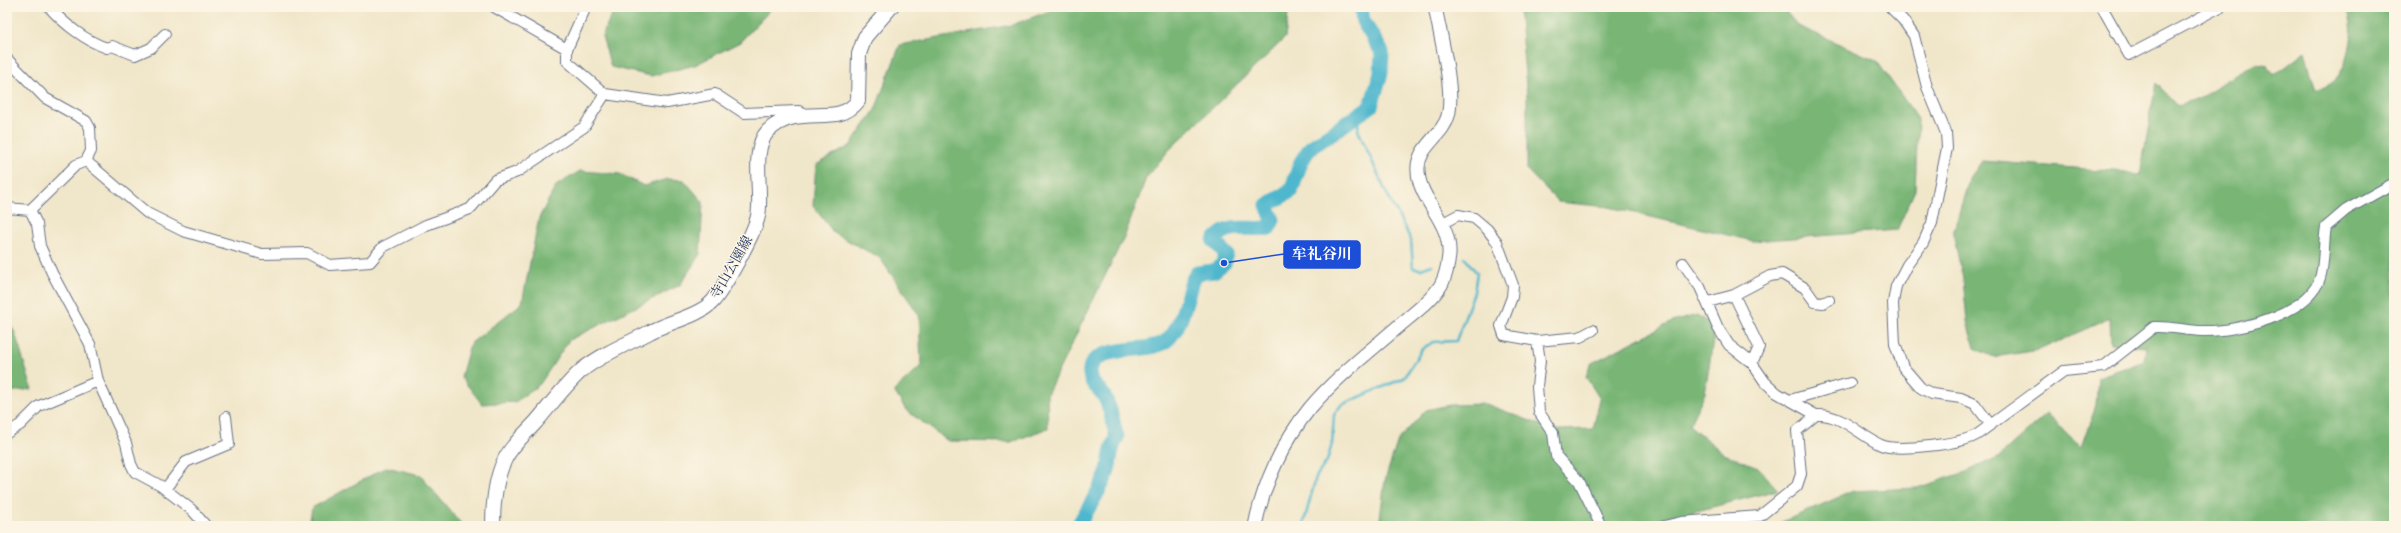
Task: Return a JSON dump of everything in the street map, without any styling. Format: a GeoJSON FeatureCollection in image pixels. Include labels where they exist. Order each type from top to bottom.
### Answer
{"type":"FeatureCollection","features":[{"type":"Feature","properties":{"kind":"main road","name":"寺山公園線"},"geometry":{"type":"LineString","coordinates":[[493,526],[498,477],[505,459],[518,441],[581,371],[607,354],[658,328],[697,312],[713,301],[758,217],[761,144],[767,133],[783,120],[803,114],[842,114],[854,107],[858,101],[859,54],[865,37],[891,7]]}},
{"type":"Feature","properties":{"kind":"street"},"geometry":{"type":"LineString","coordinates":[[49,7],[61,19],[98,45],[107,48],[112,46],[135,56],[151,48],[165,34]]}},
{"type":"Feature","properties":{"kind":"street"},"geometry":{"type":"LineString","coordinates":[[494,7],[567,49]]}},
{"type":"Feature","properties":{"kind":"street"},"geometry":{"type":"LineString","coordinates":[[586,7],[567,49],[567,61],[605,94],[667,103],[715,94],[744,113],[799,110],[803,114]]}},
{"type":"Feature","properties":{"kind":"street"},"geometry":{"type":"LineString","coordinates":[[1255,526],[1263,494],[1274,468],[1303,417],[1326,391],[1426,302],[1441,284],[1449,256],[1447,233],[1421,183],[1418,171],[1419,158],[1445,123],[1450,105],[1435,7]]}},
{"type":"Feature","properties":{"kind":"street"},"geometry":{"type":"LineString","coordinates":[[1890,7],[1903,20],[1914,36],[1920,54],[1927,87],[1946,133],[1947,148],[1932,223],[1923,244],[1906,265],[1896,286],[1893,311],[1895,344],[1903,367],[1921,388],[1932,394],[1961,398],[1975,404],[1990,424]]}},
{"type":"Feature","properties":{"kind":"street"},"geometry":{"type":"LineString","coordinates":[[2102,7],[2129,55],[2220,7]]}},
{"type":"Feature","properties":{"kind":"street"},"geometry":{"type":"LineString","coordinates":[[7,59],[45,98],[86,121],[90,128],[91,151],[86,161],[76,165],[30,210],[7,208]]}},
{"type":"Feature","properties":{"kind":"street"},"geometry":{"type":"LineString","coordinates":[[86,161],[148,213],[183,231],[262,254],[307,253],[330,265],[370,262],[383,247],[426,225],[470,209],[495,180],[517,172],[584,127],[605,94]]}},
{"type":"Feature","properties":{"kind":"street"},"geometry":{"type":"LineString","coordinates":[[1683,263],[1708,302],[1718,328],[1730,345],[1752,363],[1765,382],[1776,393],[1816,415],[1832,416],[1878,444],[1888,447],[1964,441],[2064,371],[2103,367],[2154,327],[2203,331],[2238,327],[2276,316],[2294,307],[2310,293],[2320,279],[2326,227],[2346,210],[2394,183]]}},
{"type":"Feature","properties":{"kind":"street"},"geometry":{"type":"LineString","coordinates":[[30,210],[37,224],[40,246],[52,273],[90,344],[98,381],[135,472],[165,489],[192,510],[206,526]]}},
{"type":"Feature","properties":{"kind":"street"},"geometry":{"type":"LineString","coordinates":[[1443,223],[1458,215],[1474,218],[1487,228],[1497,242],[1513,285],[1512,297],[1501,326],[1504,335],[1536,341],[1580,337],[1593,330]]}},
{"type":"Feature","properties":{"kind":"street"},"geometry":{"type":"LineString","coordinates":[[1708,302],[1734,295],[1770,276],[1782,274],[1805,288],[1815,302],[1823,303],[1829,300]]}},
{"type":"Feature","properties":{"kind":"street"},"geometry":{"type":"LineString","coordinates":[[1734,295],[1759,347],[1752,363]]}},
{"type":"Feature","properties":{"kind":"street"},"geometry":{"type":"LineString","coordinates":[[1536,341],[1540,361],[1537,386],[1539,412],[1553,433],[1556,456],[1579,481],[1602,525]]}},
{"type":"Feature","properties":{"kind":"street"},"geometry":{"type":"LineString","coordinates":[[7,433],[20,425],[39,406],[98,381]]}},
{"type":"Feature","properties":{"kind":"street"},"geometry":{"type":"LineString","coordinates":[[1790,400],[1850,383]]}},
{"type":"Feature","properties":{"kind":"street"},"geometry":{"type":"LineString","coordinates":[[1664,526],[1681,522],[1760,516],[1797,486],[1801,474],[1797,431],[1816,415]]}},
{"type":"Feature","properties":{"kind":"street"},"geometry":{"type":"LineString","coordinates":[[165,489],[186,462],[229,444],[226,417]]}},
{"type":"Feature","properties":{"kind":"green space"},"geometry":{"type":"Polygon","coordinates":[[[615,7],[773,7],[740,42],[695,65],[651,76],[611,67],[602,36],[615,7]]]}},
{"type":"Feature","properties":{"kind":"green space"},"geometry":{"type":"Polygon","coordinates":[[[1060,7],[1289,7],[1285,38],[1169,150],[1146,178],[1125,235],[1047,394],[1048,428],[1011,442],[948,441],[906,410],[894,391],[921,366],[919,315],[880,258],[834,233],[813,206],[816,165],[850,146],[875,110],[900,45],[1012,25],[1060,7]]]}},
{"type":"Feature","properties":{"kind":"green space"},"geometry":{"type":"Polygon","coordinates":[[[1519,7],[1782,7],[1798,26],[1876,60],[1918,119],[1915,190],[1897,230],[1753,241],[1609,207],[1558,202],[1527,170],[1527,96],[1519,7]]]}},
{"type":"Feature","properties":{"kind":"green space"},"geometry":{"type":"Polygon","coordinates":[[[2345,7],[2394,7],[2394,526],[1773,526],[1853,491],[1917,488],[1966,472],[2000,456],[2047,414],[2081,447],[2096,405],[2098,377],[2144,361],[2146,347],[2111,344],[2110,318],[2039,350],[1994,357],[1974,348],[1967,321],[1963,279],[1953,233],[1969,180],[1982,161],[2126,172],[2140,176],[2156,83],[2178,106],[2199,99],[2223,82],[2255,64],[2268,66],[2274,76],[2305,52],[2316,91],[2333,82],[2345,64],[2352,33],[2349,14],[2345,7]]]}},
{"type":"Feature","properties":{"kind":"green space"},"geometry":{"type":"Polygon","coordinates":[[[580,171],[620,174],[644,186],[667,179],[684,180],[703,202],[700,254],[680,285],[569,340],[540,384],[515,402],[482,404],[461,377],[470,344],[522,303],[539,218],[556,186],[580,171]]]}},
{"type":"Feature","properties":{"kind":"green space"},"geometry":{"type":"Polygon","coordinates":[[[1697,315],[1715,327],[1705,393],[1689,425],[1724,454],[1758,467],[1778,490],[1639,526],[1379,526],[1385,480],[1398,440],[1426,410],[1450,405],[1486,404],[1554,430],[1593,429],[1600,399],[1586,377],[1590,364],[1672,322],[1697,315]]]}},
{"type":"Feature","properties":{"kind":"green space"},"geometry":{"type":"Polygon","coordinates":[[[7,319],[15,333],[32,389],[7,392],[7,319]]]}},
{"type":"Feature","properties":{"kind":"green space"},"geometry":{"type":"Polygon","coordinates":[[[386,467],[420,475],[463,526],[309,526],[312,508],[386,467]]]}},
{"type":"Feature","properties":{"kind":"waterway"},"geometry":{"type":"LineString","coordinates":[[1078,526],[1106,476],[1112,448],[1117,437],[1106,400],[1092,381],[1090,374],[1092,364],[1098,357],[1108,353],[1147,348],[1166,341],[1176,329],[1180,321],[1192,281],[1197,273],[1214,271],[1224,263],[1226,254],[1214,241],[1219,235],[1225,231],[1239,228],[1269,228],[1273,220],[1267,205],[1291,191],[1301,162],[1310,148],[1371,106],[1381,73],[1382,52],[1363,21],[1361,7]]}},
{"type":"Feature","properties":{"kind":"waterway"},"geometry":{"type":"LineString","coordinates":[[1359,116],[1358,130],[1386,192],[1411,240],[1413,268],[1421,269],[1432,265]]}},
{"type":"Feature","properties":{"kind":"waterway"},"geometry":{"type":"LineString","coordinates":[[1303,526],[1316,477],[1327,461],[1332,444],[1334,415],[1341,405],[1404,378],[1422,349],[1433,342],[1456,341],[1474,292],[1477,273],[1464,257]]}},
{"type":"Feature","properties":{"kind":"place","name":"牟礼谷川"},"geometry":{"type":"Point","coordinates":[1224,263]}}]}
